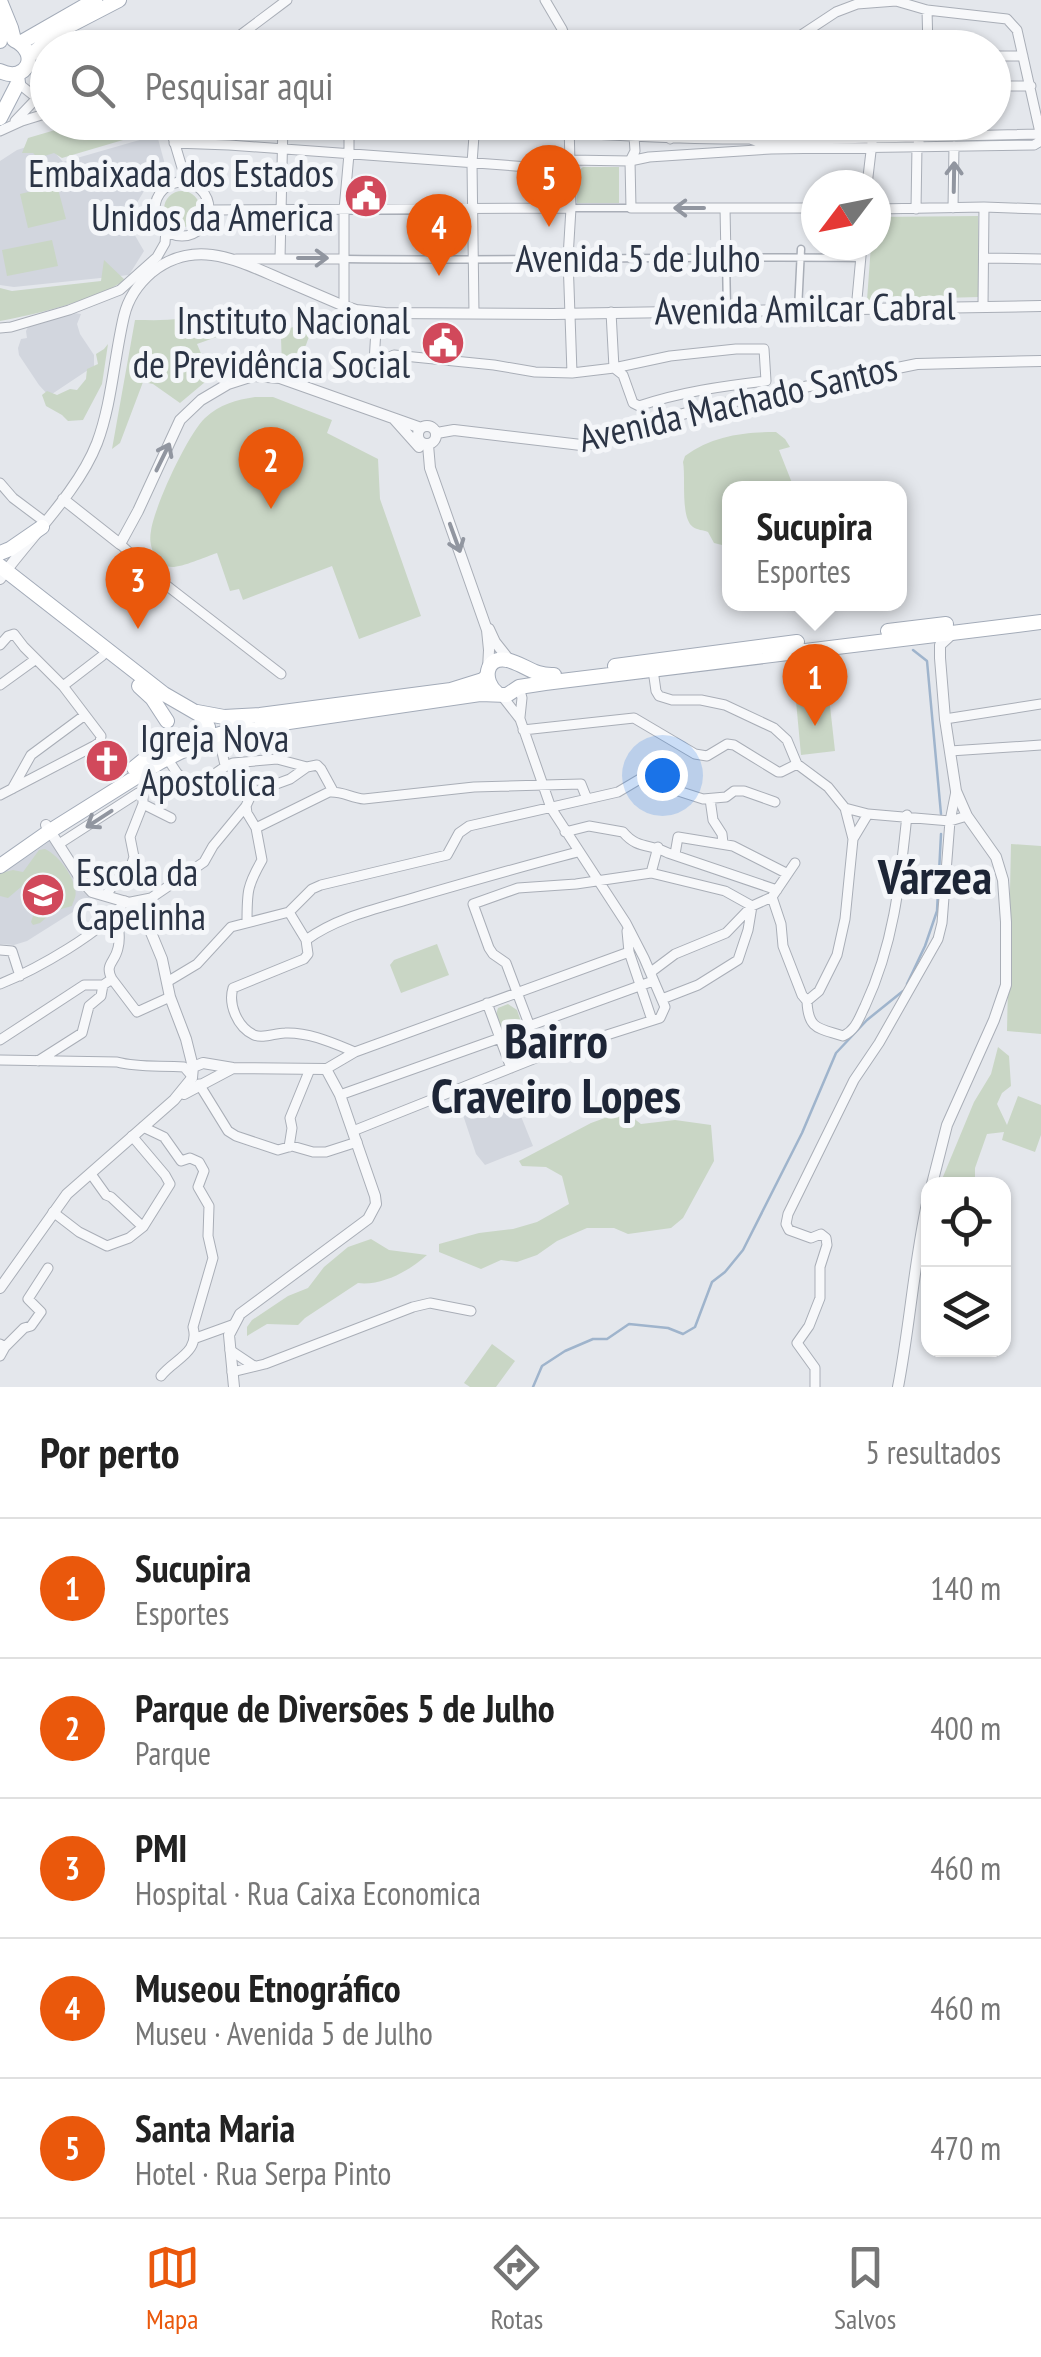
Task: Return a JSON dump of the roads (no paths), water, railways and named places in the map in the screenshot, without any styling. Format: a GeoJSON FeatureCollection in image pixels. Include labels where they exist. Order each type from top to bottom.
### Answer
{"type":"FeatureCollection","features":[{"type":"Feature","properties":{"kind":"main road"},"geometry":{"type":"LineString","coordinates":[[54,30],[95,0]]}},
{"type":"Feature","properties":{"kind":"main road"},"geometry":{"type":"LineString","coordinates":[[63,30],[118,0]]}},
{"type":"Feature","properties":{"kind":"main road"},"geometry":{"type":"LineString","coordinates":[[1,11],[13,60],[3,125]]}},
{"type":"Feature","properties":{"kind":"main road"},"geometry":{"type":"LineString","coordinates":[[0,553],[43,524]]}},
{"type":"Feature","properties":{"kind":"main road"},"geometry":{"type":"LineString","coordinates":[[1,575],[152,698],[167,721]]}},
{"type":"Feature","properties":{"kind":"main road"},"geometry":{"type":"LineString","coordinates":[[1,575],[164,694],[194,710],[206,721],[212,737]]}},
{"type":"Feature","properties":{"kind":"main road"},"geometry":{"type":"LineString","coordinates":[[168,750],[165,730],[176,711],[194,710],[224,717],[260,716],[450,690],[474,683],[500,660],[538,674],[554,674],[1041,612]]}},
{"type":"Feature","properties":{"kind":"main road"},"geometry":{"type":"LineString","coordinates":[[0,866],[161,746],[168,750],[193,750],[212,737],[234,730],[507,695],[519,688],[653,670],[1041,622]]}},
{"type":"Feature","properties":{"kind":"main road"},"geometry":{"type":"LineString","coordinates":[[513,663],[522,678],[519,688]]}},
{"type":"Feature","properties":{"kind":"main road"},"geometry":{"type":"LineString","coordinates":[[487,674],[491,689],[498,694]]}},
{"type":"Feature","properties":{"kind":"main road"},"geometry":{"type":"LineString","coordinates":[[0,855],[48,828]]}},
{"type":"Feature","properties":{"kind":"street"},"geometry":{"type":"LineString","coordinates":[[247,30],[287,0]]}},
{"type":"Feature","properties":{"kind":"street"},"geometry":{"type":"LineString","coordinates":[[545,0],[563,30]]}},
{"type":"Feature","properties":{"kind":"street"},"geometry":{"type":"LineString","coordinates":[[809,30],[857,4],[896,2],[927,10],[1002,17],[1016,30],[1041,137]]}},
{"type":"Feature","properties":{"kind":"street"},"geometry":{"type":"LineString","coordinates":[[927,10],[928,30]]}},
{"type":"Feature","properties":{"kind":"street"},"geometry":{"type":"LineString","coordinates":[[1011,58],[1024,56]]}},
{"type":"Feature","properties":{"kind":"street"},"geometry":{"type":"LineString","coordinates":[[13,60],[30,89]]}},
{"type":"Feature","properties":{"kind":"street"},"geometry":{"type":"LineString","coordinates":[[1011,86],[1031,86]]}},
{"type":"Feature","properties":{"kind":"street"},"geometry":{"type":"LineString","coordinates":[[3,125],[30,100]]}},
{"type":"Feature","properties":{"kind":"street"},"geometry":{"type":"LineString","coordinates":[[3,125],[30,116]]}},
{"type":"Feature","properties":{"kind":"street"},"geometry":{"type":"LineString","coordinates":[[1011,138],[1041,137]]}},
{"type":"Feature","properties":{"kind":"street"},"geometry":{"type":"LineString","coordinates":[[174,143],[472,163],[570,165],[922,140],[954,146],[1034,145],[1041,137]]}},
{"type":"Feature","properties":{"kind":"street"},"geometry":{"type":"LineString","coordinates":[[173,140],[183,171],[180,182]]}},
{"type":"Feature","properties":{"kind":"street"},"geometry":{"type":"LineString","coordinates":[[280,258],[283,140]]}},
{"type":"Feature","properties":{"kind":"street"},"geometry":{"type":"LineString","coordinates":[[344,306],[349,140]]}},
{"type":"Feature","properties":{"kind":"street"},"geometry":{"type":"LineString","coordinates":[[474,140],[474,313]]}},
{"type":"Feature","properties":{"kind":"street"},"geometry":{"type":"LineString","coordinates":[[569,140],[572,373]]}},
{"type":"Feature","properties":{"kind":"street"},"geometry":{"type":"LineString","coordinates":[[631,208],[630,160],[635,151],[634,140]]}},
{"type":"Feature","properties":{"kind":"street"},"geometry":{"type":"LineString","coordinates":[[753,140],[872,143]]}},
{"type":"Feature","properties":{"kind":"street"},"geometry":{"type":"LineString","coordinates":[[916,209],[922,140]]}},
{"type":"Feature","properties":{"kind":"street"},"geometry":{"type":"LineString","coordinates":[[869,170],[872,143]]}},
{"type":"Feature","properties":{"kind":"street"},"geometry":{"type":"LineString","coordinates":[[953,208],[954,146]]}},
{"type":"Feature","properties":{"kind":"street"},"geometry":{"type":"LineString","coordinates":[[193,184],[206,196],[209,210],[203,226],[192,234],[176,235],[166,230],[156,215],[156,201],[167,186],[193,184]]}},
{"type":"Feature","properties":{"kind":"street"},"geometry":{"type":"LineString","coordinates":[[983,306],[984,207]]}},
{"type":"Feature","properties":{"kind":"street"},"geometry":{"type":"LineString","coordinates":[[725,208],[727,310]]}},
{"type":"Feature","properties":{"kind":"street"},"geometry":{"type":"LineString","coordinates":[[209,210],[801,208]]}},
{"type":"Feature","properties":{"kind":"street"},"geometry":{"type":"LineString","coordinates":[[891,209],[1041,209]]}},
{"type":"Feature","properties":{"kind":"street"},"geometry":{"type":"LineString","coordinates":[[0,328],[69,310],[120,290],[156,256],[166,230]]}},
{"type":"Feature","properties":{"kind":"street"},"geometry":{"type":"LineString","coordinates":[[798,310],[801,253]]}},
{"type":"Feature","properties":{"kind":"street","name":"Avenida 5 de Julho"},"geometry":{"type":"LineString","coordinates":[[236,259],[726,258],[801,253]]}},
{"type":"Feature","properties":{"kind":"street","name":"Avenida Amilcar Cabral"},"geometry":{"type":"LineString","coordinates":[[63,498],[98,440],[125,313],[139,286],[156,270],[184,256],[236,259],[344,306],[377,312],[570,314],[1041,306]]}},
{"type":"Feature","properties":{"kind":"street"},"geometry":{"type":"LineString","coordinates":[[984,258],[1041,259]]}},
{"type":"Feature","properties":{"kind":"street"},"geometry":{"type":"LineString","coordinates":[[856,310],[860,260]]}},
{"type":"Feature","properties":{"kind":"street"},"geometry":{"type":"LineString","coordinates":[[377,312],[374,362],[394,355],[572,373],[704,352],[764,349],[766,381],[717,387],[636,406],[623,374],[614,368]]}},
{"type":"Feature","properties":{"kind":"street"},"geometry":{"type":"LineString","coordinates":[[610,312],[614,368]]}},
{"type":"Feature","properties":{"kind":"street","name":"Avenida Machado Santos"},"geometry":{"type":"LineString","coordinates":[[120,544],[180,420],[201,400],[228,384],[253,376],[280,378],[422,428],[431,427],[437,434],[454,430],[580,445],[721,404],[917,364],[1041,361]]}},
{"type":"Feature","properties":{"kind":"street"},"geometry":{"type":"LineString","coordinates":[[393,418],[429,460]]}},
{"type":"Feature","properties":{"kind":"street"},"geometry":{"type":"LineString","coordinates":[[422,428],[418,438],[422,443],[435,441],[437,434]]}},
{"type":"Feature","properties":{"kind":"street"},"geometry":{"type":"LineString","coordinates":[[428,445],[429,460],[482,614],[490,650],[487,674]]}},
{"type":"Feature","properties":{"kind":"street"},"geometry":{"type":"LineString","coordinates":[[0,483],[43,524]]}},
{"type":"Feature","properties":{"kind":"street"},"geometry":{"type":"LineString","coordinates":[[1,575],[63,498],[156,578],[281,674]]}},
{"type":"Feature","properties":{"kind":"street"},"geometry":{"type":"LineString","coordinates":[[482,614],[496,642],[513,663]]}},
{"type":"Feature","properties":{"kind":"street"},"geometry":{"type":"LineString","coordinates":[[934,1177],[948,1125],[1006,985],[1003,880],[996,857],[967,816],[956,791],[945,718],[940,645],[955,632]]}},
{"type":"Feature","properties":{"kind":"street"},"geometry":{"type":"LineString","coordinates":[[0,644],[14,634],[63,686],[100,736],[100,742],[94,746],[0,795]]}},
{"type":"Feature","properties":{"kind":"street"},"geometry":{"type":"LineString","coordinates":[[926,636],[936,644],[940,658]]}},
{"type":"Feature","properties":{"kind":"street"},"geometry":{"type":"LineString","coordinates":[[63,686],[102,656]]}},
{"type":"Feature","properties":{"kind":"street"},"geometry":{"type":"LineString","coordinates":[[0,686],[36,659]]}},
{"type":"Feature","properties":{"kind":"street"},"geometry":{"type":"LineString","coordinates":[[653,670],[659,696],[710,701],[781,733],[796,764],[828,787],[845,808],[853,839],[845,919],[837,955],[819,991],[807,1001]]}},
{"type":"Feature","properties":{"kind":"street"},"geometry":{"type":"LineString","coordinates":[[519,688],[521,725]]}},
{"type":"Feature","properties":{"kind":"street"},"geometry":{"type":"LineString","coordinates":[[48,828],[92,892],[140,906],[162,959],[170,997],[198,1075],[228,1131],[278,1150],[289,1147],[326,1152],[511,1068],[663,1014],[665,1007],[626,923],[551,808],[521,725],[498,694]]}},
{"type":"Feature","properties":{"kind":"street"},"geometry":{"type":"LineString","coordinates":[[945,718],[1041,704]]}},
{"type":"Feature","properties":{"kind":"street"},"geometry":{"type":"LineString","coordinates":[[12,789],[31,756],[85,714]]}},
{"type":"Feature","properties":{"kind":"street"},"geometry":{"type":"LineString","coordinates":[[521,725],[634,718],[695,754],[707,756],[734,744],[778,772],[796,764]]}},
{"type":"Feature","properties":{"kind":"street"},"geometry":{"type":"LineString","coordinates":[[0,984],[52,959],[128,902],[151,898],[204,862],[252,794],[246,775],[229,764],[212,737]]}},
{"type":"Feature","properties":{"kind":"street"},"geometry":{"type":"LineString","coordinates":[[950,751],[1041,745]]}},
{"type":"Feature","properties":{"kind":"street"},"geometry":{"type":"LineString","coordinates":[[168,750],[177,773],[190,786],[229,764],[277,759],[307,767]]}},
{"type":"Feature","properties":{"kind":"street"},"geometry":{"type":"LineString","coordinates":[[252,794],[317,765],[333,792]]}},
{"type":"Feature","properties":{"kind":"street"},"geometry":{"type":"LineString","coordinates":[[166,982],[196,964],[230,926],[289,912],[321,885],[447,856],[459,833],[469,826],[618,792],[650,773],[672,789],[702,799],[726,797],[734,791],[775,802]]}},
{"type":"Feature","properties":{"kind":"street"},"geometry":{"type":"LineString","coordinates":[[256,828],[340,791],[364,799],[474,788],[581,784],[587,799]]}},
{"type":"Feature","properties":{"kind":"street"},"geometry":{"type":"LineString","coordinates":[[815,1387],[816,1368],[797,1343],[820,1298],[820,1267],[826,1238],[821,1234],[811,1238],[789,1230],[788,1214],[854,1080],[938,939],[956,791]]}},
{"type":"Feature","properties":{"kind":"street"},"geometry":{"type":"LineString","coordinates":[[60,844],[138,793],[143,794],[144,804],[130,837],[134,857],[131,866],[106,895]]}},
{"type":"Feature","properties":{"kind":"street"},"geometry":{"type":"LineString","coordinates":[[710,799],[723,843]]}},
{"type":"Feature","properties":{"kind":"street"},"geometry":{"type":"LineString","coordinates":[[144,804],[171,818]]}},
{"type":"Feature","properties":{"kind":"street"},"geometry":{"type":"LineString","coordinates":[[246,806],[256,828],[262,860],[249,883],[248,922]]}},
{"type":"Feature","properties":{"kind":"street"},"geometry":{"type":"LineString","coordinates":[[845,808],[868,814],[950,821],[967,816]]}},
{"type":"Feature","properties":{"kind":"street"},"geometry":{"type":"LineString","coordinates":[[853,839],[868,814]]}},
{"type":"Feature","properties":{"kind":"street"},"geometry":{"type":"LineString","coordinates":[[775,893],[783,946],[807,1001],[808,1016],[815,1027],[843,1036],[855,1028],[887,951],[907,816]]}},
{"type":"Feature","properties":{"kind":"street"},"geometry":{"type":"LineString","coordinates":[[565,832],[589,826],[623,832],[643,847],[658,847],[775,893]]}},
{"type":"Feature","properties":{"kind":"street"},"geometry":{"type":"LineString","coordinates":[[675,854],[678,837],[723,843],[786,873]]}},
{"type":"Feature","properties":{"kind":"street"},"geometry":{"type":"LineString","coordinates":[[651,873],[658,847]]}},
{"type":"Feature","properties":{"kind":"street"},"geometry":{"type":"LineString","coordinates":[[306,940],[326,925],[578,852]]}},
{"type":"Feature","properties":{"kind":"street"},"geometry":{"type":"LineString","coordinates":[[529,1026],[639,987],[676,954],[726,933],[752,906],[775,893],[795,864]]}},
{"type":"Feature","properties":{"kind":"street"},"geometry":{"type":"LineString","coordinates":[[542,1056],[506,963],[489,948],[474,904],[518,888],[651,873],[725,892],[752,906]]}},
{"type":"Feature","properties":{"kind":"street"},"geometry":{"type":"LineString","coordinates":[[662,1000],[732,966],[742,955],[752,906]]}},
{"type":"Feature","properties":{"kind":"street"},"geometry":{"type":"LineString","coordinates":[[289,912],[306,940],[308,954],[233,988],[229,1001],[248,1032],[258,1037],[287,1032],[320,1038],[355,1052]]}},
{"type":"Feature","properties":{"kind":"street"},"geometry":{"type":"LineString","coordinates":[[36,1062],[82,1034],[89,1006],[101,996],[108,982],[108,966],[119,946],[116,914]]}},
{"type":"Feature","properties":{"kind":"street"},"geometry":{"type":"LineString","coordinates":[[626,923],[629,952],[652,1020]]}},
{"type":"Feature","properties":{"kind":"street"},"geometry":{"type":"LineString","coordinates":[[726,933],[743,945]]}},
{"type":"Feature","properties":{"kind":"street"},"geometry":{"type":"LineString","coordinates":[[0,950],[12,951],[20,976]]}},
{"type":"Feature","properties":{"kind":"street"},"geometry":{"type":"LineString","coordinates":[[0,1288],[68,1194],[198,1075],[233,1068],[326,1068],[355,1052],[629,952]]}},
{"type":"Feature","properties":{"kind":"street"},"geometry":{"type":"LineString","coordinates":[[108,982],[137,1012],[170,997]]}},
{"type":"Feature","properties":{"kind":"street"},"geometry":{"type":"LineString","coordinates":[[0,1040],[84,985],[95,987],[108,982]]}},
{"type":"Feature","properties":{"kind":"street"},"geometry":{"type":"LineString","coordinates":[[488,1003],[511,1068]]}},
{"type":"Feature","properties":{"kind":"street"},"geometry":{"type":"LineString","coordinates":[[340,1095],[500,1038]]}},
{"type":"Feature","properties":{"kind":"street"},"geometry":{"type":"LineString","coordinates":[[0,1060],[184,1067],[198,1075],[233,1068]]}},
{"type":"Feature","properties":{"kind":"street"},"geometry":{"type":"LineString","coordinates":[[234,1387],[229,1335],[240,1314],[368,1220],[376,1204],[374,1188],[340,1095],[326,1068]]}},
{"type":"Feature","properties":{"kind":"street"},"geometry":{"type":"LineString","coordinates":[[289,1147],[290,1118],[310,1069]]}},
{"type":"Feature","properties":{"kind":"street"},"geometry":{"type":"LineString","coordinates":[[143,1127],[164,1138],[181,1161],[190,1158],[204,1171],[198,1187],[209,1206],[208,1236],[213,1258],[193,1327],[196,1338],[191,1350],[161,1376]]}},
{"type":"Feature","properties":{"kind":"street"},"geometry":{"type":"LineString","coordinates":[[53,1212],[78,1232],[107,1246],[128,1238],[143,1226],[170,1184],[132,1136]]}},
{"type":"Feature","properties":{"kind":"street"},"geometry":{"type":"LineString","coordinates":[[91,1174],[106,1195],[143,1226]]}},
{"type":"Feature","properties":{"kind":"street"},"geometry":{"type":"LineString","coordinates":[[898,1387],[921,1230]]}},
{"type":"Feature","properties":{"kind":"street"},"geometry":{"type":"LineString","coordinates":[[2,1349],[31,1326],[41,1312],[28,1299],[48,1268]]}},
{"type":"Feature","properties":{"kind":"street"},"geometry":{"type":"LineString","coordinates":[[232,1372],[412,1308],[430,1304],[471,1311]]}},
{"type":"Feature","properties":{"kind":"street"},"geometry":{"type":"LineString","coordinates":[[196,1338],[232,1325]]}},
{"type":"Feature","properties":{"kind":"street"},"geometry":{"type":"LineString","coordinates":[[230,1350],[254,1366]]}},
{"type":"Feature","properties":{"kind":"waterway"},"geometry":{"type":"LineString","coordinates":[[913,650],[927,661],[941,814]]}},
{"type":"Feature","properties":{"kind":"waterway"},"geometry":{"type":"LineString","coordinates":[[907,984],[937,911],[941,834]]}},
{"type":"Feature","properties":{"kind":"waterway"},"geometry":{"type":"LineString","coordinates":[[533,1387],[542,1366],[593,1339],[607,1339],[629,1324],[668,1328],[683,1334],[695,1327],[712,1282],[743,1250],[802,1133],[836,1053],[867,1020],[903,991]]}},
{"type":"Feature","properties":{"kind":"place","name":"Embaixada dos Estados Unidos da America"},"geometry":{"type":"Point","coordinates":[366,196]}},
{"type":"Feature","properties":{"kind":"place","name":"Santa Maria"},"geometry":{"type":"Point","coordinates":[549,227]}},
{"type":"Feature","properties":{"kind":"place","name":"Museou Etnográfico"},"geometry":{"type":"Point","coordinates":[439,276]}},
{"type":"Feature","properties":{"kind":"place","name":"Instituto Nacional de Previdência Social"},"geometry":{"type":"Point","coordinates":[443,343]}},
{"type":"Feature","properties":{"kind":"place","name":"Parque de Diversões 5 de Julho"},"geometry":{"type":"Point","coordinates":[271,509]}},
{"type":"Feature","properties":{"kind":"place","name":"PMI"},"geometry":{"type":"Point","coordinates":[138,629]}},
{"type":"Feature","properties":{"kind":"place","name":"Sucupira"},"geometry":{"type":"Point","coordinates":[815,726]}},
{"type":"Feature","properties":{"kind":"place","name":"Igreja Nova Apostolica"},"geometry":{"type":"Point","coordinates":[107,761]}},
{"type":"Feature","properties":{"kind":"place","name":"Escola da Capelinha"},"geometry":{"type":"Point","coordinates":[43,895]}},
{"type":"Feature","properties":{"kind":"district","name":"Várzea"},"geometry":{"type":"Point","coordinates":[935,877]}},
{"type":"Feature","properties":{"kind":"district","name":"Bairro Craveiro Lopes"},"geometry":{"type":"Point","coordinates":[556,1068]}}]}
